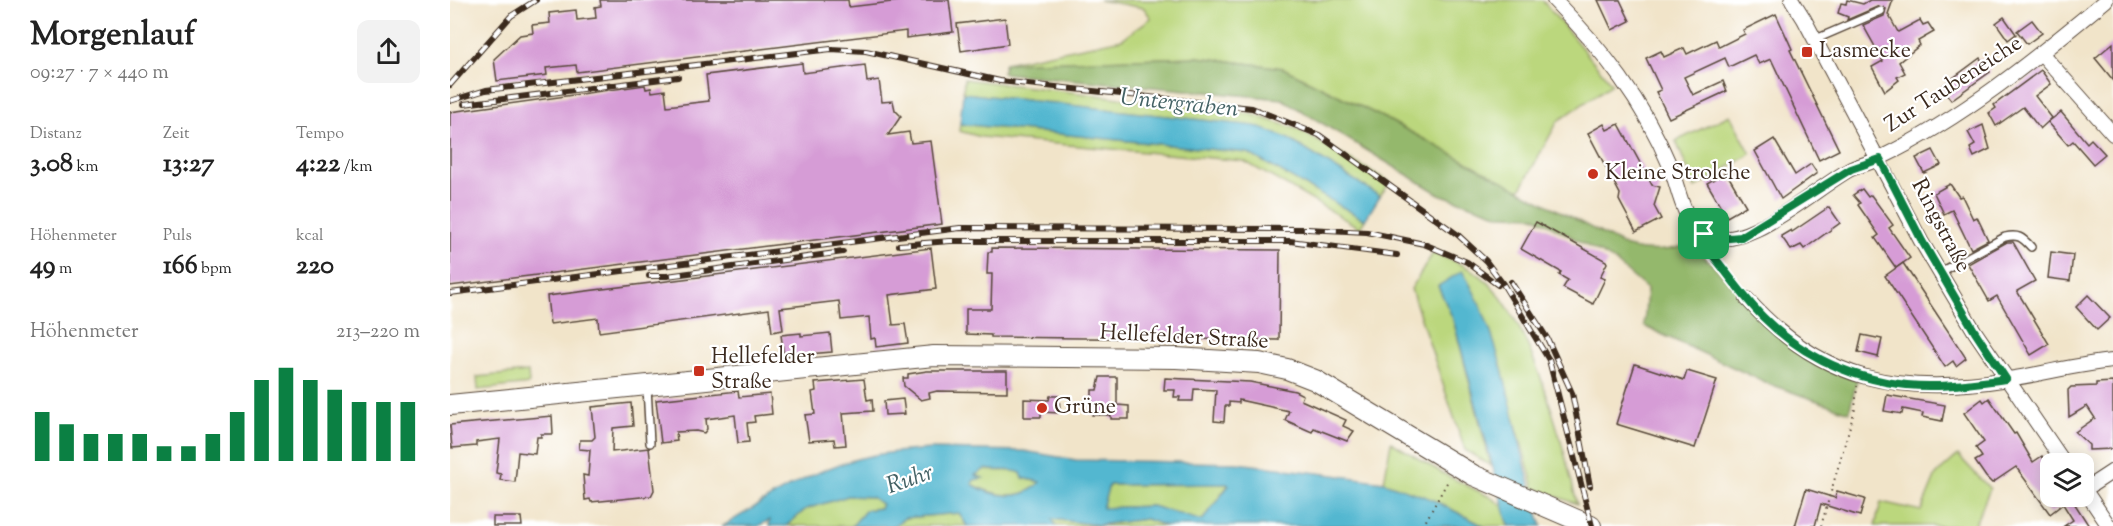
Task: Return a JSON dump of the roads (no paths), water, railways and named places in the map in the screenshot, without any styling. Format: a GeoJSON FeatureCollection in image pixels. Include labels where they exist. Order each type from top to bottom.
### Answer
{"type":"FeatureCollection","features":[{"type":"Feature","properties":{"kind":"street","name":"Zur Taubeneiche"},"geometry":{"type":"LineString","coordinates":[[1554,0],[1594,41],[1633,93],[1670,165],[1687,215],[1704,234],[1718,239],[1741,237],[1851,169],[1880,159],[1971,105],[2041,53],[2106,0]]}},
{"type":"Feature","properties":{"kind":"street","name":"Ringstraße"},"geometry":{"type":"LineString","coordinates":[[1792,0],[1816,39],[1940,272],[2006,379],[2057,453]]}},
{"type":"Feature","properties":{"kind":"street"},"geometry":{"type":"LineString","coordinates":[[2041,53],[2113,134]]}},
{"type":"Feature","properties":{"kind":"street"},"geometry":{"type":"LineString","coordinates":[[1747,298],[1764,318],[1809,353],[1841,370],[1902,385],[1935,386],[2006,379],[2113,361]]}},
{"type":"Feature","properties":{"kind":"street","name":"Hellefelder Straße"},"geometry":{"type":"LineString","coordinates":[[450,405],[934,356],[1164,358],[1259,363],[1287,369],[1340,392],[1473,475],[1591,526]]}},
{"type":"Feature","properties":{"kind":"street"},"geometry":{"type":"LineString","coordinates":[[2094,483],[2113,471]]}},
{"type":"Feature","properties":{"kind":"street"},"geometry":{"type":"LineString","coordinates":[[2094,504],[2109,526]]}},
{"type":"Feature","properties":{"kind":"lane"},"geometry":{"type":"LineString","coordinates":[[1816,39],[1881,11]]}},
{"type":"Feature","properties":{"kind":"lane"},"geometry":{"type":"LineString","coordinates":[[1940,272],[2005,237],[2015,235],[2023,238],[2031,247]]}},
{"type":"Feature","properties":{"kind":"lane"},"geometry":{"type":"LineString","coordinates":[[647,384],[650,443]]}},
{"type":"Feature","properties":{"kind":"water"},"geometry":{"type":"Polygon","coordinates":[[[963,93],[1255,126],[1287,138],[1380,196],[1365,220],[1248,153],[960,124],[963,93]]]}},
{"type":"Feature","properties":{"kind":"water"},"geometry":{"type":"Polygon","coordinates":[[[1462,271],[1490,329],[1542,526],[1510,526],[1507,520],[1453,319],[1438,286],[1462,271]]]}},
{"type":"Feature","properties":{"kind":"water","name":"Ruhr"},"geometry":{"type":"Polygon","coordinates":[[[932,449],[1024,451],[1076,460],[1237,463],[1384,482],[1431,499],[1484,526],[1166,526],[1146,519],[1098,525],[1052,519],[1056,526],[967,526],[959,513],[905,518],[893,526],[852,526],[866,510],[880,508],[882,504],[871,497],[848,496],[806,509],[786,526],[769,526],[770,520],[758,526],[723,526],[785,489],[833,467],[870,456],[932,449]],[[985,469],[975,475],[983,478],[974,480],[972,484],[989,492],[1016,495],[1025,493],[1040,482],[1023,478],[1021,473],[1017,472],[985,469]],[[1228,484],[1109,485],[1102,508],[1152,506],[1202,521],[1229,485],[1228,484]]]}},
{"type":"Feature","properties":{"kind":"railway"},"geometry":{"type":"LineString","coordinates":[[450,85],[511,16],[536,0]]}},
{"type":"Feature","properties":{"kind":"railway"},"geometry":{"type":"LineString","coordinates":[[450,101],[486,90],[831,49],[866,51],[1000,81],[1252,108],[1319,135],[1458,235],[1486,261],[1503,284],[1549,360],[1592,526]]}},
{"type":"Feature","properties":{"kind":"railway"},"geometry":{"type":"LineString","coordinates":[[464,104],[678,77]]}},
{"type":"Feature","properties":{"kind":"railway"},"geometry":{"type":"LineString","coordinates":[[450,293],[960,228],[1307,229],[1367,232],[1424,244],[1467,262],[1498,285]]}},
{"type":"Feature","properties":{"kind":"railway"},"geometry":{"type":"LineString","coordinates":[[899,245],[950,241],[1290,241],[1397,255]]}},
{"type":"Feature","properties":{"kind":"railway"},"geometry":{"type":"LineString","coordinates":[[649,276],[667,276],[843,252]]}},
{"type":"Feature","properties":{"kind":"railway"},"geometry":{"type":"LineString","coordinates":[[1511,282],[1547,338],[1572,393],[1590,486]]}},
{"type":"Feature","properties":{"kind":"place","name":"Lasmecke"},"geometry":{"type":"Point","coordinates":[1807,52]}},
{"type":"Feature","properties":{"kind":"place","name":"Kleine Strolche"},"geometry":{"type":"Point","coordinates":[1593,174]}},
{"type":"Feature","properties":{"kind":"place","name":"Hellefelder Straße"},"geometry":{"type":"Point","coordinates":[699,371]}},
{"type":"Feature","properties":{"kind":"place","name":"Grüne"},"geometry":{"type":"Point","coordinates":[1042,408]}},
{"type":"Feature","properties":{"kind":"water label","name":"Untergraben"},"geometry":{"type":"Point","coordinates":[1179,104]}}]}
